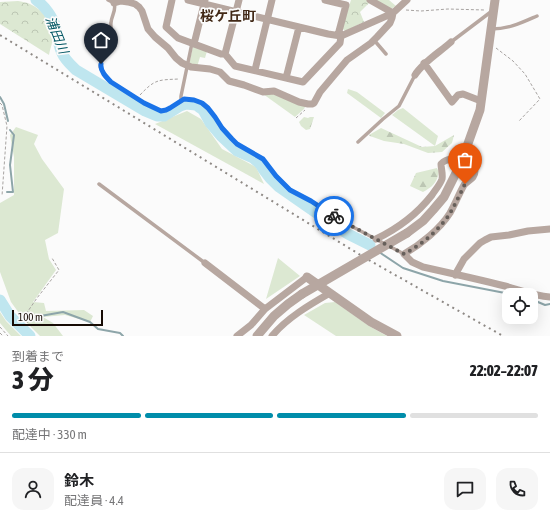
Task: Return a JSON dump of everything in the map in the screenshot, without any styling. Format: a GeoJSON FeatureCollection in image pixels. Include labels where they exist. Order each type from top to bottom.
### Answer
{"type":"FeatureCollection","features":[{"type":"Feature","properties":{"kind":"street"},"geometry":{"type":"LineString","coordinates":[[172,0],[166,27],[178,38],[226,54],[235,66],[303,82],[340,43],[346,5],[326,0]]}},
{"type":"Feature","properties":{"kind":"street"},"geometry":{"type":"LineString","coordinates":[[188,0],[205,2],[267,20],[340,36],[396,11]]}},
{"type":"Feature","properties":{"kind":"street"},"geometry":{"type":"LineString","coordinates":[[226,54],[239,0]]}},
{"type":"Feature","properties":{"kind":"street"},"geometry":{"type":"LineString","coordinates":[[255,70],[272,0]]}},
{"type":"Feature","properties":{"kind":"street"},"geometry":{"type":"LineString","coordinates":[[370,0],[396,11]]}},
{"type":"Feature","properties":{"kind":"street"},"geometry":{"type":"LineString","coordinates":[[111,1],[128,2],[139,7],[142,11],[148,29],[154,37],[168,48],[182,63],[188,66],[220,72],[229,81],[263,92],[274,90],[299,102],[312,104],[320,92],[348,60],[374,40],[390,23],[396,11],[407,0]]}},
{"type":"Feature","properties":{"kind":"street"},"geometry":{"type":"LineString","coordinates":[[193,44],[205,2]]}},
{"type":"Feature","properties":{"kind":"street"},"geometry":{"type":"LineString","coordinates":[[257,336],[274,316],[302,294],[407,233],[423,221],[444,196],[461,162],[480,110],[494,5]]}},
{"type":"Feature","properties":{"kind":"street"},"geometry":{"type":"LineString","coordinates":[[286,78],[299,27]]}},
{"type":"Feature","properties":{"kind":"street"},"geometry":{"type":"LineString","coordinates":[[415,75],[417,70],[424,63],[452,42]]}},
{"type":"Feature","properties":{"kind":"street"},"geometry":{"type":"LineString","coordinates":[[424,63],[452,102],[458,95],[463,94],[481,101]]}},
{"type":"Feature","properties":{"kind":"street"},"geometry":{"type":"LineString","coordinates":[[376,239],[405,222],[426,202],[442,180],[441,164],[444,160],[450,159],[461,162],[475,172],[475,175],[465,184],[449,214],[439,227],[414,249],[404,254],[412,262],[423,267],[507,286],[527,293],[550,297]]}},
{"type":"Feature","properties":{"kind":"street"},"geometry":{"type":"LineString","coordinates":[[455,275],[464,259],[480,243],[491,237],[550,229]]}},
{"type":"Feature","properties":{"kind":"street"},"geometry":{"type":"LineString","coordinates":[[205,263],[265,309]]}},
{"type":"Feature","properties":{"kind":"street"},"geometry":{"type":"LineString","coordinates":[[237,336],[251,325],[265,309],[308,277],[371,322],[397,336]]}},
{"type":"Feature","properties":{"kind":"street"},"geometry":{"type":"LineString","coordinates":[[272,336],[291,318],[330,293]]}},
{"type":"Feature","properties":{"kind":"lane"},"geometry":{"type":"LineString","coordinates":[[111,1],[115,6],[110,25],[113,38],[112,43],[102,59],[100,67],[106,78],[137,98],[161,111],[170,108],[184,99],[202,103],[208,108],[222,128],[237,144],[263,159],[276,176],[290,190],[311,201],[338,219],[404,254]]}},
{"type":"Feature","properties":{"kind":"lane"},"geometry":{"type":"LineString","coordinates":[[452,42],[494,5]]}},
{"type":"Feature","properties":{"kind":"lane"},"geometry":{"type":"LineString","coordinates":[[491,29],[513,26],[537,16]]}},
{"type":"Feature","properties":{"kind":"lane"},"geometry":{"type":"LineString","coordinates":[[374,40],[386,54]]}},
{"type":"Feature","properties":{"kind":"lane"},"geometry":{"type":"LineString","coordinates":[[181,101],[193,44]]}},
{"type":"Feature","properties":{"kind":"lane"},"geometry":{"type":"LineString","coordinates":[[358,142],[399,106],[415,75]]}},
{"type":"Feature","properties":{"kind":"lane"},"geometry":{"type":"LineString","coordinates":[[99,184],[205,263]]}},
{"type":"Feature","properties":{"kind":"path"},"geometry":{"type":"LineString","coordinates":[[396,11],[448,9],[480,10],[494,5]]}},
{"type":"Feature","properties":{"kind":"path"},"geometry":{"type":"LineString","coordinates":[[489,42],[513,61],[525,74],[540,99],[519,121]]}},
{"type":"Feature","properties":{"kind":"path"},"geometry":{"type":"LineString","coordinates":[[137,98],[154,82],[185,78]]}},
{"type":"Feature","properties":{"kind":"path"},"geometry":{"type":"LineString","coordinates":[[0,103],[2,105],[7,126],[2,196]]}},
{"type":"Feature","properties":{"kind":"path"},"geometry":{"type":"LineString","coordinates":[[296,118],[306,109],[308,104]]}},
{"type":"Feature","properties":{"kind":"path"},"geometry":{"type":"LineString","coordinates":[[32,326],[26,321],[26,314],[59,270],[52,258]]}},
{"type":"Feature","properties":{"kind":"path"},"geometry":{"type":"LineString","coordinates":[[0,327],[8,336]]}},
{"type":"Feature","properties":{"kind":"path"},"geometry":{"type":"LineString","coordinates":[[0,333],[3,336]]}},
{"type":"Feature","properties":{"kind":"green space"},"geometry":{"type":"Polygon","coordinates":[[[351,0],[367,0],[369,3],[360,12],[364,22],[345,31],[342,28],[351,0]]]}},
{"type":"Feature","properties":{"kind":"green space"},"geometry":{"type":"Polygon","coordinates":[[[373,0],[389,0],[396,6],[391,9],[373,0]]]}},
{"type":"Feature","properties":{"kind":"green space"},"geometry":{"type":"Polygon","coordinates":[[[18,1],[35,7],[43,13],[49,21],[53,41],[49,55],[0,24],[0,2],[18,1]]]}},
{"type":"Feature","properties":{"kind":"green space"},"geometry":{"type":"Polygon","coordinates":[[[193,46],[207,51],[205,58],[200,57],[197,67],[189,65],[193,46]]]}},
{"type":"Feature","properties":{"kind":"green space"},"geometry":{"type":"Polygon","coordinates":[[[348,89],[357,92],[385,113],[381,118],[347,93],[348,89]]]}},
{"type":"Feature","properties":{"kind":"green space"},"geometry":{"type":"Polygon","coordinates":[[[270,93],[306,105],[304,109],[295,117],[263,94],[270,93]]]}},
{"type":"Feature","properties":{"kind":"green space"},"geometry":{"type":"Polygon","coordinates":[[[403,108],[438,136],[435,146],[392,115],[403,108]]]}},
{"type":"Feature","properties":{"kind":"green space"},"geometry":{"type":"Polygon","coordinates":[[[187,111],[201,119],[222,149],[256,167],[264,184],[155,124],[187,111]]]}},
{"type":"Feature","properties":{"kind":"green space"},"geometry":{"type":"Polygon","coordinates":[[[304,117],[314,117],[310,129],[306,130],[299,122],[304,117]]]}},
{"type":"Feature","properties":{"kind":"green space"},"geometry":{"type":"Polygon","coordinates":[[[16,127],[38,135],[34,144],[42,159],[64,189],[58,233],[45,240],[49,259],[56,270],[33,302],[44,303],[46,311],[84,310],[93,316],[90,322],[65,315],[43,317],[53,323],[63,336],[40,336],[24,320],[11,302],[0,272],[0,203],[14,195],[14,157],[10,135],[16,127]]]}},
{"type":"Feature","properties":{"kind":"green space"},"geometry":{"type":"Polygon","coordinates":[[[381,128],[422,147],[435,146],[454,135],[452,143],[442,152],[428,153],[404,144],[384,141],[369,135],[381,128]]]}},
{"type":"Feature","properties":{"kind":"green space"},"geometry":{"type":"Polygon","coordinates":[[[437,168],[439,172],[437,179],[434,184],[423,192],[410,186],[416,173],[437,168]]]}},
{"type":"Feature","properties":{"kind":"green space"},"geometry":{"type":"Polygon","coordinates":[[[278,258],[300,276],[266,299],[278,258]]]}},
{"type":"Feature","properties":{"kind":"green space"},"geometry":{"type":"Polygon","coordinates":[[[335,302],[369,326],[387,336],[336,336],[304,315],[325,303],[335,302]]]}},
{"type":"Feature","properties":{"kind":"green space"},"geometry":{"type":"Polygon","coordinates":[[[0,312],[6,321],[21,336],[11,336],[0,323],[0,312]]]}},
{"type":"Feature","properties":{"kind":"waterway","name":"浦田川"},"geometry":{"type":"LineString","coordinates":[[36,0],[51,16],[55,24],[62,53],[66,60],[76,70],[145,111],[157,116],[164,116],[186,104],[196,105],[203,110],[210,123],[221,136],[237,151],[253,158],[260,164],[270,178],[279,187],[335,226],[370,245]]}},
{"type":"Feature","properties":{"kind":"waterway"},"geometry":{"type":"LineString","coordinates":[[0,97],[4,104],[8,121]]}},
{"type":"Feature","properties":{"kind":"waterway"},"geometry":{"type":"LineString","coordinates":[[7,192],[13,192],[10,165],[14,135],[10,130]]}},
{"type":"Feature","properties":{"kind":"waterway","name":"浦田川"},"geometry":{"type":"LineString","coordinates":[[370,245],[374,248]]}},
{"type":"Feature","properties":{"kind":"waterway"},"geometry":{"type":"LineString","coordinates":[[379,252],[403,268],[443,281],[502,292]]}},
{"type":"Feature","properties":{"kind":"waterway"},"geometry":{"type":"LineString","coordinates":[[0,300],[10,316],[30,336]]}},
{"type":"Feature","properties":{"kind":"waterway"},"geometry":{"type":"LineString","coordinates":[[538,302],[545,305],[550,304]]}},
{"type":"Feature","properties":{"kind":"waterway"},"geometry":{"type":"LineString","coordinates":[[29,318],[63,312],[90,322],[98,329],[120,333],[123,336]]}},
{"type":"Feature","properties":{"kind":"railway"},"geometry":{"type":"LineString","coordinates":[[0,35],[367,259],[503,336]]}},
{"type":"Feature","properties":{"kind":"way so far"},"geometry":{"type":"LineString","coordinates":[[334,216],[404,254],[414,249],[439,227],[449,214],[465,184]]}},
{"type":"Feature","properties":{"kind":"district","name":"桜ケ丘町"},"geometry":{"type":"Point","coordinates":[228,16]}},
{"type":"Feature","properties":{"kind":"route"},"geometry":{"type":"LineString","coordinates":[[101,64],[100,67],[106,78],[111,82],[144,103],[161,111],[170,108],[184,99],[202,103],[208,108],[222,128],[237,144],[263,159],[276,176],[290,190],[311,201],[334,216]]}}]}
